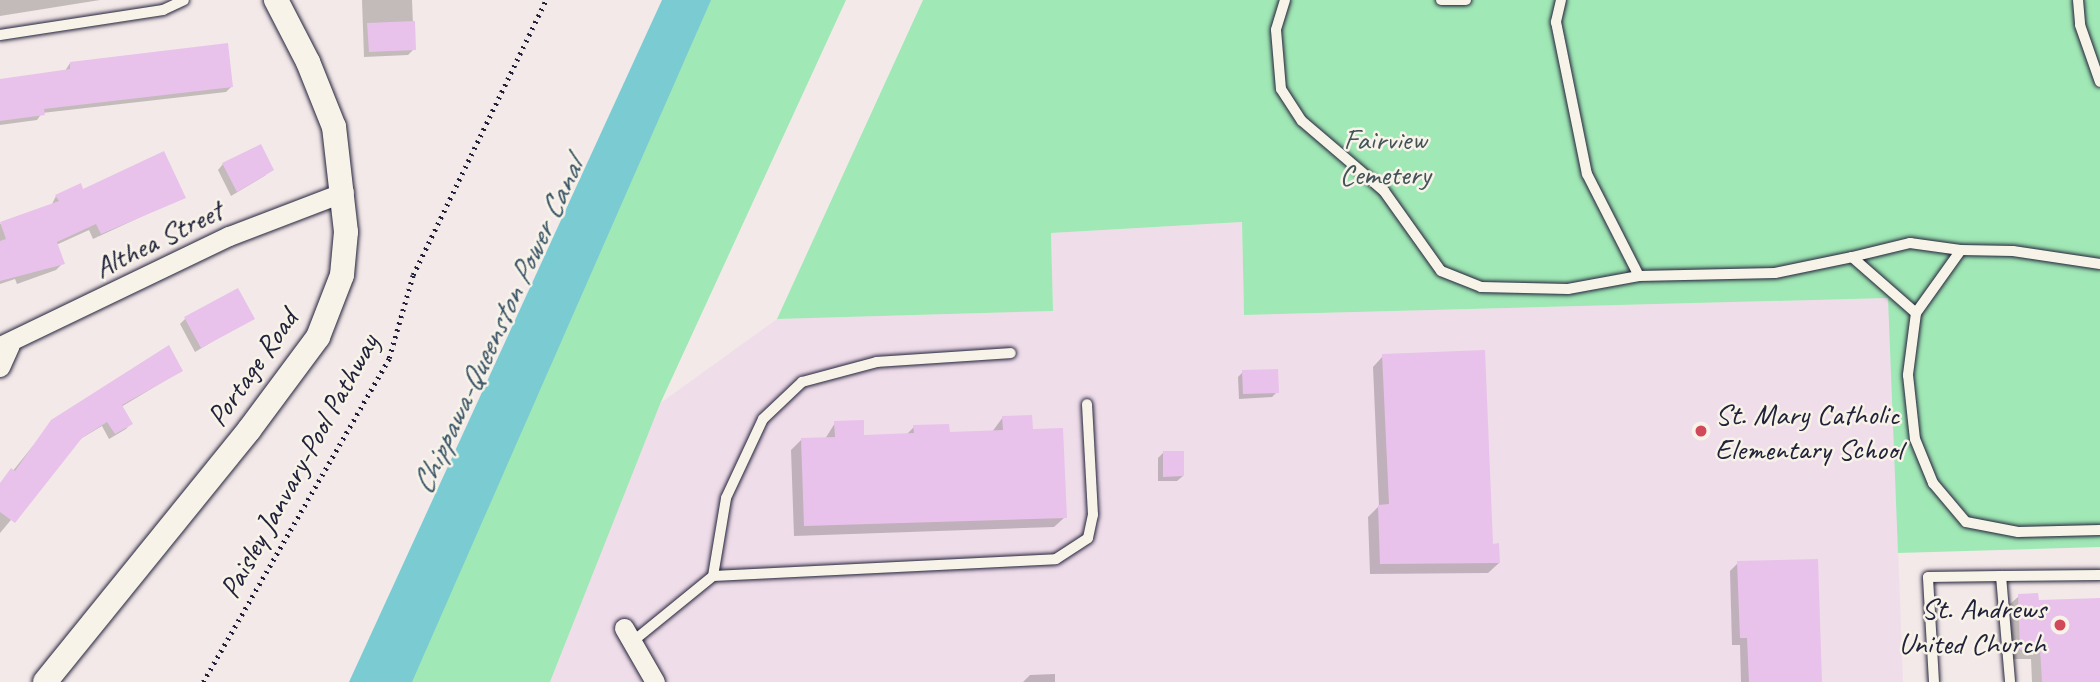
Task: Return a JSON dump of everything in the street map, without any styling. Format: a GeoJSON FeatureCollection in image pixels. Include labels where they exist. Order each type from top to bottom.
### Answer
{"type":"FeatureCollection","features":[{"type":"Feature","properties":{"kind":"street","name":"Portage Road"},"geometry":{"type":"LineString","coordinates":[[45,682],[249,430],[318,337],[342,275],[344,192],[334,127],[308,62],[276,0]]}},
{"type":"Feature","properties":{"kind":"street","name":"Althea Street"},"geometry":{"type":"LineString","coordinates":[[5,345],[229,236],[344,192]]}},
{"type":"Feature","properties":{"kind":"street"},"geometry":{"type":"LineString","coordinates":[[0,367],[5,345]]}},
{"type":"Feature","properties":{"kind":"street"},"geometry":{"type":"LineString","coordinates":[[628,635],[655,682]]}},
{"type":"Feature","properties":{"kind":"lane"},"geometry":{"type":"LineString","coordinates":[[0,35],[163,9],[184,0]]}},
{"type":"Feature","properties":{"kind":"lane"},"geometry":{"type":"LineString","coordinates":[[1285,0],[1276,30],[1281,89],[1302,121],[1384,191],[1441,271],[1481,286],[1528,290],[1568,289],[1639,276],[1775,273],[1910,243],[1961,250],[2013,251],[2100,264]]}},
{"type":"Feature","properties":{"kind":"lane"},"geometry":{"type":"LineString","coordinates":[[1441,0],[1466,0]]}},
{"type":"Feature","properties":{"kind":"lane"},"geometry":{"type":"LineString","coordinates":[[1560,0],[1556,22],[1587,174],[1639,276]]}},
{"type":"Feature","properties":{"kind":"lane"},"geometry":{"type":"LineString","coordinates":[[2078,0],[2080,25],[2100,82]]}},
{"type":"Feature","properties":{"kind":"lane"},"geometry":{"type":"LineString","coordinates":[[1961,250],[1916,313],[1908,375],[1915,439],[1941,492],[1966,522],[2018,531],[2100,530]]}},
{"type":"Feature","properties":{"kind":"lane"},"geometry":{"type":"LineString","coordinates":[[1852,257],[1916,313]]}},
{"type":"Feature","properties":{"kind":"lane"},"geometry":{"type":"LineString","coordinates":[[713,576],[726,498],[763,419],[802,382],[877,362],[1011,353]]}},
{"type":"Feature","properties":{"kind":"lane"},"geometry":{"type":"LineString","coordinates":[[628,635],[713,576],[1056,559],[1088,538],[1093,515],[1087,404]]}},
{"type":"Feature","properties":{"kind":"lane"},"geometry":{"type":"LineString","coordinates":[[1934,682],[1928,578],[2100,575]]}},
{"type":"Feature","properties":{"kind":"lane"},"geometry":{"type":"LineString","coordinates":[[2001,576],[2010,682]]}},
{"type":"Feature","properties":{"kind":"path","name":"Paisley Janvary-Pool Pathway"},"geometry":{"type":"LineString","coordinates":[[203,682],[389,358],[413,275],[546,0]]}},
{"type":"Feature","properties":{"kind":"shaded area"},"geometry":{"type":"Polygon","coordinates":[[[1242,222],[1244,315],[1889,298],[1903,682],[550,682],[659,404],[777,319],[1053,311],[1051,233],[1242,222]]]}},
{"type":"Feature","properties":{"kind":"green space"},"geometry":{"type":"Polygon","coordinates":[[[701,0],[846,0],[660,404],[550,682],[386,682],[701,0]]]}},
{"type":"Feature","properties":{"kind":"green space","name":"Fairview Cemetery"},"geometry":{"type":"Polygon","coordinates":[[[923,0],[2100,0],[2100,547],[1898,553],[1888,298],[1244,315],[1242,222],[1051,233],[1053,311],[777,319],[923,0]]]}},
{"type":"Feature","properties":{"kind":"water","name":"Chippawa-Queenston Power Canal"},"geometry":{"type":"Polygon","coordinates":[[[662,0],[711,0],[412,682],[349,682],[662,0]]]}},
{"type":"Feature","properties":{"kind":"building"},"geometry":{"type":"Polygon","coordinates":[[[415,21],[416,50],[369,52],[367,23],[415,21]]]}},
{"type":"Feature","properties":{"kind":"building"},"geometry":{"type":"Polygon","coordinates":[[[228,43],[233,87],[44,109],[45,115],[0,121],[0,79],[70,69],[70,62],[228,43]]]}},
{"type":"Feature","properties":{"kind":"building"},"geometry":{"type":"Polygon","coordinates":[[[261,144],[274,170],[237,192],[222,163],[261,144]]]}},
{"type":"Feature","properties":{"kind":"building"},"geometry":{"type":"Polygon","coordinates":[[[164,151],[186,198],[101,234],[96,224],[57,242],[65,264],[0,281],[0,241],[6,239],[0,222],[59,201],[55,195],[81,183],[83,189],[164,151]]]}},
{"type":"Feature","properties":{"kind":"building"},"geometry":{"type":"Polygon","coordinates":[[[238,288],[255,319],[201,348],[184,317],[238,288]]]}},
{"type":"Feature","properties":{"kind":"building"},"geometry":{"type":"Polygon","coordinates":[[[169,345],[183,371],[122,405],[133,424],[115,434],[107,422],[82,438],[15,523],[0,512],[0,483],[11,468],[15,471],[51,420],[169,345]]]}},
{"type":"Feature","properties":{"kind":"building"},"geometry":{"type":"Polygon","coordinates":[[[1485,350],[1493,544],[1499,543],[1500,563],[1380,564],[1378,505],[1389,504],[1382,354],[1485,350]]]}},
{"type":"Feature","properties":{"kind":"building"},"geometry":{"type":"Polygon","coordinates":[[[1278,369],[1279,393],[1243,394],[1242,370],[1278,369]]]}},
{"type":"Feature","properties":{"kind":"building"},"geometry":{"type":"Polygon","coordinates":[[[1032,415],[1033,429],[1063,428],[1067,518],[804,526],[801,438],[835,437],[834,421],[864,420],[864,435],[914,433],[913,425],[949,424],[950,432],[1003,430],[1002,416],[1032,415]]]}},
{"type":"Feature","properties":{"kind":"building"},"geometry":{"type":"Polygon","coordinates":[[[1163,451],[1184,451],[1184,476],[1163,477],[1163,451]]]}},
{"type":"Feature","properties":{"kind":"building"},"geometry":{"type":"Polygon","coordinates":[[[1818,559],[1822,682],[1749,682],[1747,638],[1740,638],[1737,561],[1818,559]]]}},
{"type":"Feature","properties":{"kind":"building","name":"St. Andrews United Church"},"geometry":{"type":"Polygon","coordinates":[[[2038,593],[2039,600],[2100,598],[2100,682],[2042,682],[2040,649],[2020,650],[2018,594],[2038,593]]]}},
{"type":"Feature","properties":{"kind":"place","name":"St. Mary Catholic Elementary School"},"geometry":{"type":"Point","coordinates":[1701,431]}},
{"type":"Feature","properties":{"kind":"place","name":"St. Andrews United Church"},"geometry":{"type":"Point","coordinates":[2060,625]}}]}
